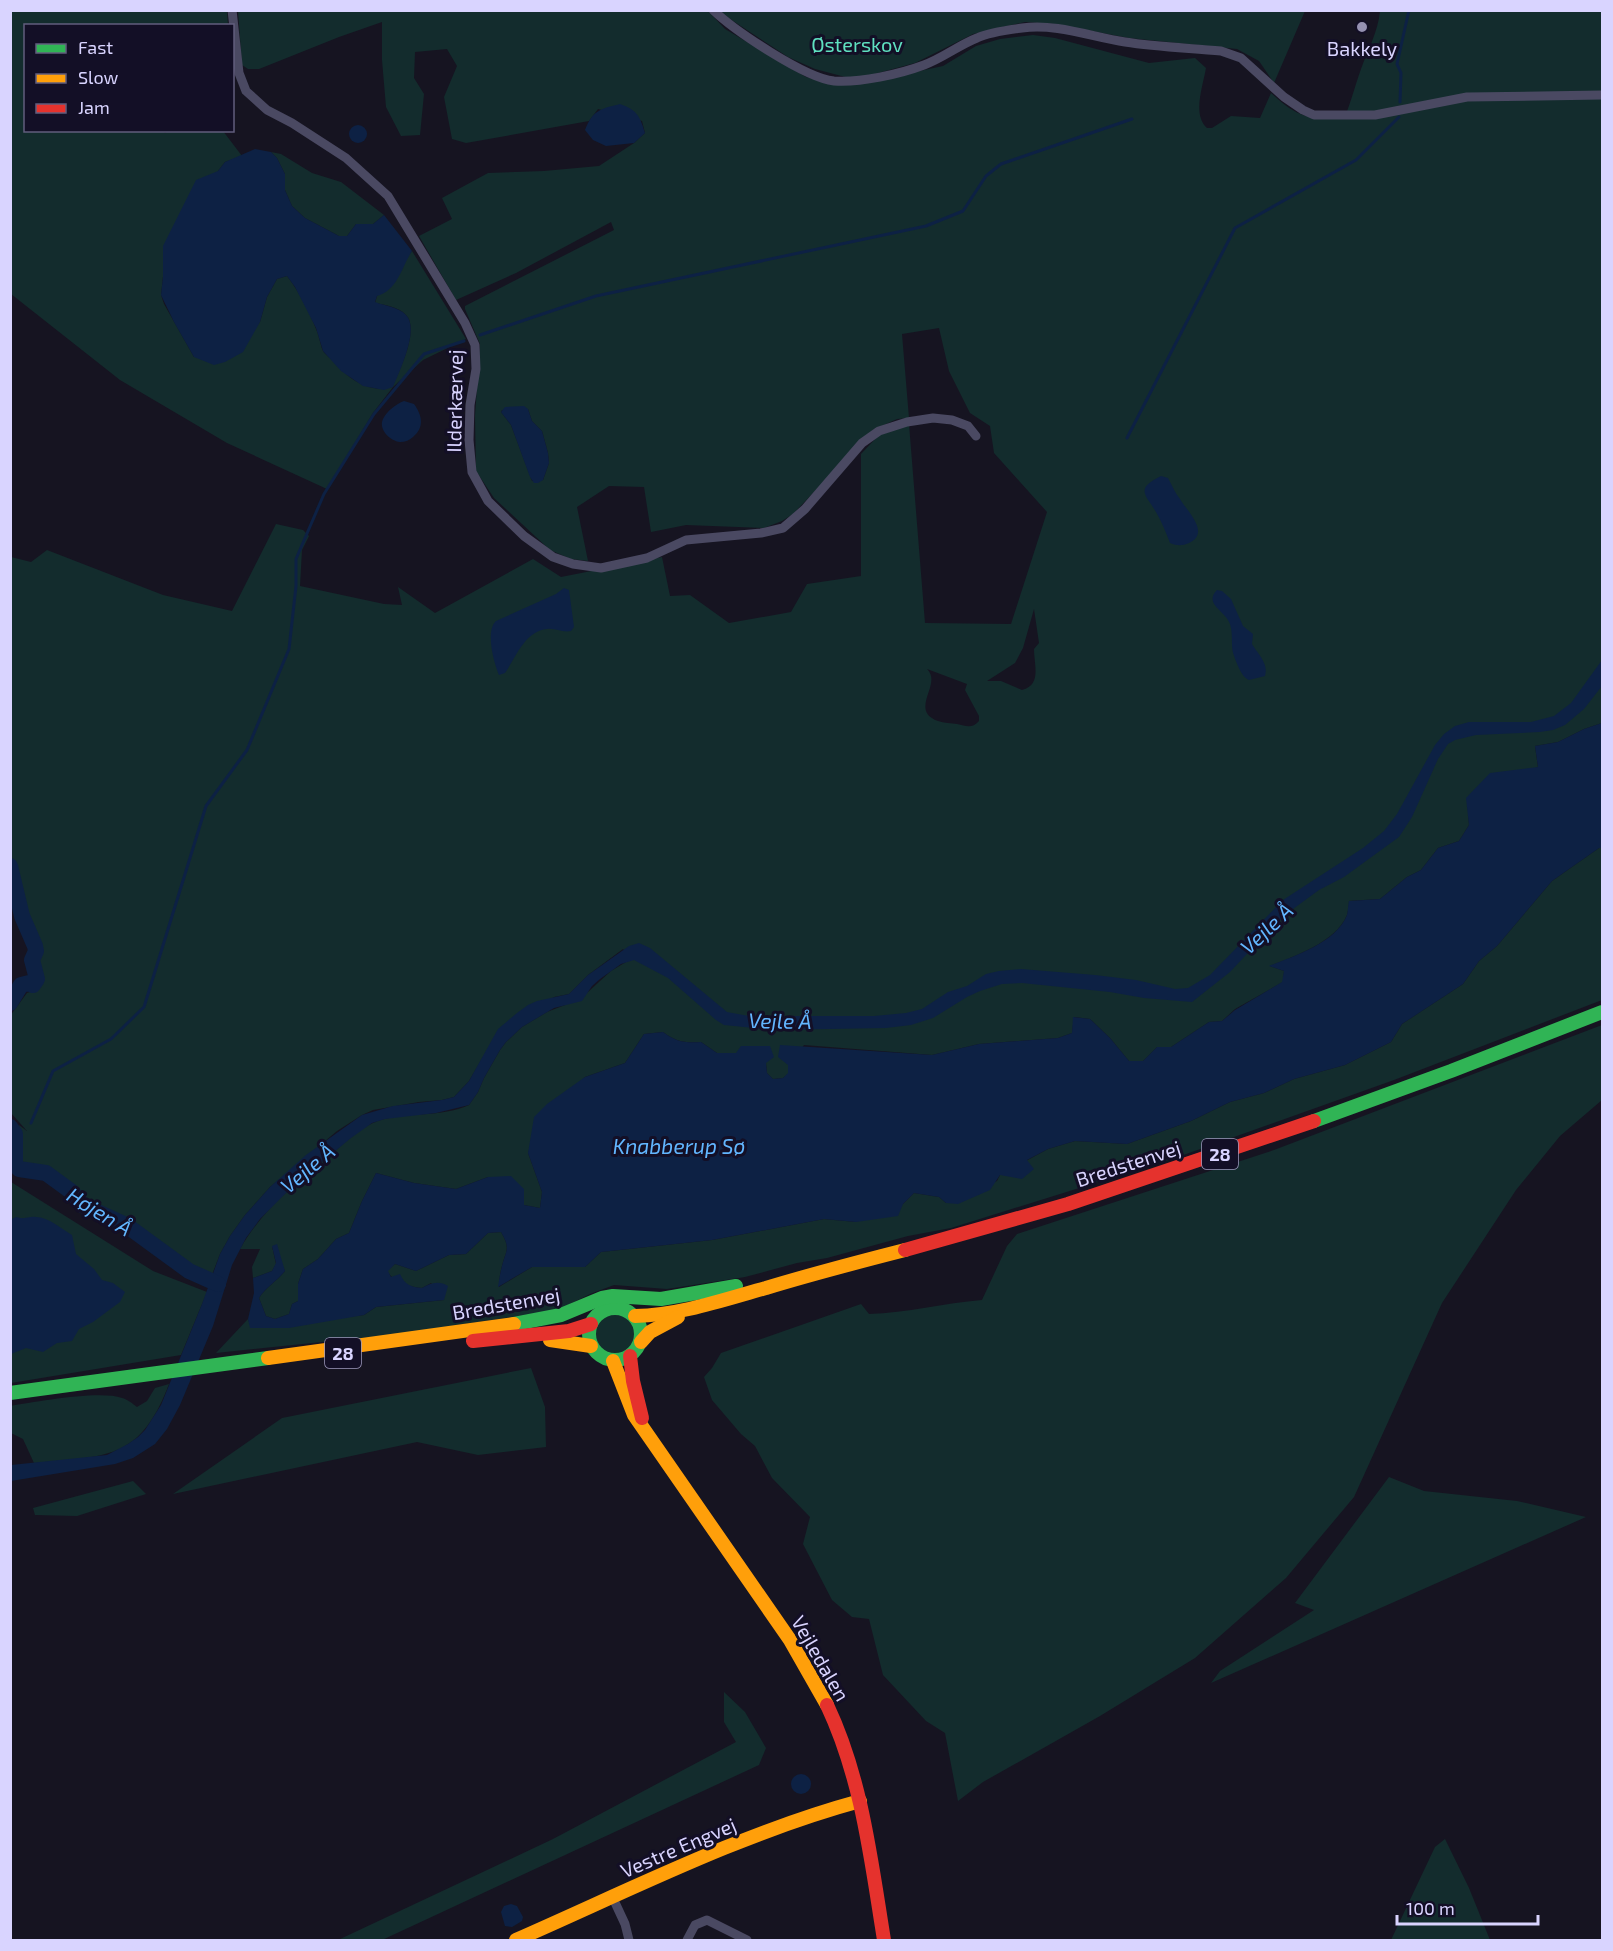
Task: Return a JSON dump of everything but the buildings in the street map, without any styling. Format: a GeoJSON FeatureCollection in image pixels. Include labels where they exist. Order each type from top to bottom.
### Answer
{"type":"FeatureCollection","features":[{"type":"Feature","properties":{"kind":"main road","name":"Bredstenvej"},"geometry":{"type":"LineString","coordinates":[[635,1316],[689,1311],[829,1269],[989,1227],[1165,1173],[1350,1108],[1518,1046],[1602,1012]]}},
{"type":"Feature","properties":{"kind":"main road","name":"Bredstenvej"},"geometry":{"type":"LineString","coordinates":[[10,1393],[544,1319],[613,1296],[672,1298],[829,1269]]}},
{"type":"Feature","properties":{"kind":"main road","name":"28"},"geometry":{"type":"LineString","coordinates":[[591,1324],[597,1314],[608,1309],[625,1309],[635,1316]]}},
{"type":"Feature","properties":{"kind":"main road","name":"Bredstenvej"},"geometry":{"type":"LineString","coordinates":[[640,1342],[650,1332],[689,1311]]}},
{"type":"Feature","properties":{"kind":"main road"},"geometry":{"type":"LineString","coordinates":[[635,1316],[641,1329],[640,1342]]}},
{"type":"Feature","properties":{"kind":"main road","name":"Bredstenvej"},"geometry":{"type":"LineString","coordinates":[[224,1364],[525,1337],[569,1331],[591,1324]]}},
{"type":"Feature","properties":{"kind":"main road"},"geometry":{"type":"LineString","coordinates":[[591,1324],[589,1331],[591,1346]]}},
{"type":"Feature","properties":{"kind":"main road","name":"Bredstenvej"},"geometry":{"type":"LineString","coordinates":[[525,1337],[591,1346]]}},
{"type":"Feature","properties":{"kind":"main road","name":"28"},"geometry":{"type":"LineString","coordinates":[[630,1356],[640,1342]]}},
{"type":"Feature","properties":{"kind":"main road","name":"28"},"geometry":{"type":"LineString","coordinates":[[591,1346],[598,1354],[613,1360]]}},
{"type":"Feature","properties":{"kind":"main road"},"geometry":{"type":"LineString","coordinates":[[613,1360],[630,1356]]}},
{"type":"Feature","properties":{"kind":"main road","name":"Vejledalen"},"geometry":{"type":"LineString","coordinates":[[630,1356],[634,1387],[645,1429]]}},
{"type":"Feature","properties":{"kind":"main road","name":"Vejledalen"},"geometry":{"type":"LineString","coordinates":[[613,1360],[634,1415],[790,1640],[820,1690],[841,1734],[860,1801],[884,1941]]}},
{"type":"Feature","properties":{"kind":"main road","name":"Vestre Engvej"},"geometry":{"type":"LineString","coordinates":[[516,1941],[612,1896],[766,1832],[814,1814],[860,1801]]}},
{"type":"Feature","properties":{"kind":"street"},"geometry":{"type":"LineString","coordinates":[[713,10],[726,23],[789,62],[812,75],[834,81],[880,76],[925,64],[978,37],[1022,28],[1044,27],[1127,42],[1221,51],[1236,55],[1284,97],[1314,115],[1375,115],[1467,97],[1602,95]]}},
{"type":"Feature","properties":{"kind":"street","name":"Ilderkærvej"},"geometry":{"type":"LineString","coordinates":[[234,28],[239,73],[246,91],[267,110],[292,123],[346,158],[388,196],[465,323],[475,345],[476,369],[470,405],[469,440],[472,472],[488,501],[524,536],[553,557],[573,564],[601,567],[647,558],[686,540],[761,533],[783,528],[805,509],[862,443],[879,431],[907,422],[933,418],[952,420],[968,426],[976,436]]}},
{"type":"Feature","properties":{"kind":"street"},"geometry":{"type":"LineString","coordinates":[[612,1896],[625,1924],[629,1941]]}},
{"type":"Feature","properties":{"kind":"street"},"geometry":{"type":"LineString","coordinates":[[687,1941],[695,1925],[707,1920],[747,1941]]}},
{"type":"Feature","properties":{"kind":"green space"},"geometry":{"type":"Polygon","coordinates":[[[10,11],[227,11],[228,24],[24,24],[24,132],[224,132],[242,156],[225,162],[218,171],[163,277],[161,295],[164,304],[194,357],[260,322],[267,297],[277,279],[287,276],[307,308],[323,351],[345,373],[359,383],[383,389],[392,387],[410,340],[410,321],[400,310],[375,303],[377,296],[412,251],[466,339],[423,360],[393,387],[373,413],[327,489],[227,443],[120,380],[11,294],[10,11]]]}},
{"type":"Feature","properties":{"kind":"green space"},"geometry":{"type":"Polygon","coordinates":[[[238,11],[708,11],[725,29],[806,77],[838,85],[863,83],[943,66],[976,46],[1000,39],[1033,35],[1055,38],[1149,63],[1195,58],[1206,68],[1199,108],[1200,116],[1207,128],[1212,128],[1231,116],[1260,118],[1271,93],[1289,108],[1304,115],[1344,119],[1375,33],[1380,11],[1602,11],[1602,723],[1558,742],[1535,746],[1538,767],[1467,798],[1469,825],[1459,841],[1438,848],[1421,870],[1407,877],[1380,899],[1349,901],[1347,915],[1342,925],[1334,933],[1314,947],[1270,966],[1284,971],[1283,982],[1235,1009],[1222,1021],[1209,1022],[1171,1047],[1157,1047],[1143,1061],[1129,1061],[1090,1019],[1074,1017],[1072,1033],[1058,1038],[979,1044],[932,1055],[804,1045],[788,1065],[788,1074],[783,1078],[773,1079],[767,1073],[766,1063],[736,1053],[717,1053],[701,1042],[681,1041],[663,1032],[644,1034],[625,1063],[585,1077],[530,1148],[528,1153],[542,1192],[540,1208],[524,1205],[488,1177],[456,1189],[414,1183],[376,1173],[349,1233],[336,1239],[318,1259],[303,1269],[298,1284],[298,1301],[292,1304],[289,1314],[275,1319],[266,1316],[259,1298],[285,1271],[272,1246],[276,1264],[272,1271],[253,1278],[252,1267],[260,1249],[240,1249],[271,1207],[351,1137],[372,1123],[401,1116],[447,1112],[469,1105],[500,1050],[522,1027],[588,992],[611,971],[631,959],[623,949],[588,975],[569,994],[554,997],[489,1047],[469,1081],[454,1097],[373,1110],[337,1131],[270,1187],[245,1215],[220,1254],[210,1280],[130,1225],[87,1200],[54,1172],[24,1165],[20,1151],[19,1125],[27,1131],[11,1113],[10,1016],[27,993],[35,990],[40,979],[32,960],[36,951],[35,946],[22,916],[11,866],[11,557],[31,562],[47,550],[163,595],[232,611],[276,524],[303,530],[309,536],[302,550],[300,586],[384,604],[402,605],[398,587],[435,613],[533,559],[561,577],[662,557],[670,596],[690,595],[729,623],[791,612],[807,584],[861,576],[861,454],[880,434],[909,424],[925,623],[1011,624],[1047,512],[994,453],[990,426],[970,413],[949,371],[939,328],[902,334],[909,418],[897,419],[873,430],[793,514],[782,521],[764,528],[686,525],[651,532],[644,487],[609,486],[577,507],[588,561],[571,559],[550,550],[494,498],[476,471],[475,416],[480,344],[465,306],[614,230],[611,222],[516,273],[456,300],[419,236],[452,219],[442,198],[488,173],[599,166],[645,133],[642,121],[598,109],[589,121],[466,143],[452,139],[444,97],[457,66],[447,49],[415,52],[414,78],[424,94],[420,135],[401,136],[386,107],[382,22],[259,69],[248,69],[242,65],[238,11]],[[528,409],[502,410],[501,412],[511,425],[532,481],[543,480],[549,463],[548,453],[542,431],[532,421],[528,409]],[[1034,609],[1023,648],[1015,663],[987,681],[1001,681],[1022,690],[1032,684],[1036,674],[1034,649],[1039,643],[1034,609]],[[927,669],[931,675],[926,704],[926,710],[930,716],[940,722],[966,726],[974,725],[979,721],[979,716],[965,690],[967,684],[927,669]]]}},
{"type":"Feature","properties":{"kind":"green space","name":"Østerskov"},"geometry":{"type":"Polygon","coordinates":[[[718,11],[1305,11],[1274,83],[1259,61],[1237,49],[1129,38],[1055,24],[1025,22],[973,34],[915,63],[867,76],[849,78],[815,69],[788,57],[718,11]]]}},
{"type":"Feature","properties":{"kind":"green space"},"geometry":{"type":"Polygon","coordinates":[[[271,152],[281,154],[312,173],[341,182],[384,215],[373,224],[356,224],[347,236],[339,236],[305,218],[292,206],[285,190],[285,174],[277,158],[271,152]]]}},
{"type":"Feature","properties":{"kind":"green space"},"geometry":{"type":"Polygon","coordinates":[[[1602,848],[1602,1000],[1394,1080],[1172,1159],[951,1228],[908,1236],[827,1258],[797,1263],[745,1277],[667,1289],[614,1285],[558,1310],[390,1335],[216,1353],[248,1319],[251,1328],[364,1315],[376,1307],[444,1300],[431,1283],[422,1288],[412,1286],[398,1281],[387,1271],[395,1264],[416,1271],[449,1255],[466,1254],[488,1233],[501,1232],[507,1246],[499,1287],[532,1267],[585,1267],[601,1252],[712,1240],[824,1219],[856,1222],[903,1204],[914,1193],[939,1197],[946,1203],[997,1181],[1000,1175],[1048,1149],[1075,1141],[1127,1144],[1191,1121],[1230,1102],[1264,1093],[1294,1079],[1345,1065],[1391,1042],[1402,1024],[1463,984],[1479,961],[1497,946],[1552,881],[1602,848]]]}},
{"type":"Feature","properties":{"kind":"green space"},"geometry":{"type":"Polygon","coordinates":[[[1602,1025],[1602,1100],[1560,1136],[1516,1190],[1442,1303],[1354,1497],[1286,1578],[1195,1658],[1100,1716],[983,1782],[958,1801],[945,1733],[926,1721],[883,1675],[869,1619],[852,1617],[832,1600],[803,1544],[810,1517],[772,1478],[755,1446],[741,1434],[712,1400],[704,1377],[721,1353],[861,1304],[869,1314],[982,1300],[1007,1246],[1017,1234],[1274,1150],[1602,1025]]]}},
{"type":"Feature","properties":{"kind":"green space"},"geometry":{"type":"Polygon","coordinates":[[[11,1182],[153,1271],[207,1292],[181,1355],[11,1383],[11,1182]]]}},
{"type":"Feature","properties":{"kind":"green space"},"geometry":{"type":"Polygon","coordinates":[[[615,1314],[623,1315],[629,1320],[634,1326],[634,1342],[629,1348],[623,1353],[615,1354],[607,1353],[601,1348],[596,1342],[595,1334],[596,1326],[601,1320],[607,1315],[615,1314]]]}},
{"type":"Feature","properties":{"kind":"green space"},"geometry":{"type":"Polygon","coordinates":[[[531,1368],[545,1407],[546,1447],[478,1455],[417,1442],[173,1494],[282,1418],[531,1368]]]}},
{"type":"Feature","properties":{"kind":"green space"},"geometry":{"type":"Polygon","coordinates":[[[169,1384],[158,1409],[146,1428],[133,1441],[118,1450],[81,1459],[34,1463],[23,1439],[11,1433],[10,1406],[98,1395],[124,1399],[137,1407],[147,1401],[155,1388],[169,1384]]]}},
{"type":"Feature","properties":{"kind":"green space"},"geometry":{"type":"Polygon","coordinates":[[[1389,1477],[1424,1491],[1517,1501],[1586,1517],[1211,1683],[1220,1671],[1314,1610],[1295,1603],[1389,1477]]]}},
{"type":"Feature","properties":{"kind":"green space"},"geometry":{"type":"Polygon","coordinates":[[[133,1481],[146,1494],[77,1516],[35,1515],[33,1508],[133,1481]]]}},
{"type":"Feature","properties":{"kind":"green space"},"geometry":{"type":"Polygon","coordinates":[[[724,1692],[745,1712],[766,1748],[759,1765],[382,1940],[338,1940],[553,1839],[736,1742],[724,1722],[724,1692]]]}},
{"type":"Feature","properties":{"kind":"green space"},"geometry":{"type":"Polygon","coordinates":[[[1445,1839],[1469,1888],[1490,1940],[1391,1940],[1435,1847],[1445,1839]]]}},
{"type":"Feature","properties":{"kind":"water"},"geometry":{"type":"Polygon","coordinates":[[[620,104],[637,114],[645,133],[634,143],[606,146],[593,140],[585,130],[594,114],[620,104]]]}},
{"type":"Feature","properties":{"kind":"water"},"geometry":{"type":"Polygon","coordinates":[[[358,125],[364,128],[367,134],[364,140],[358,143],[352,140],[349,134],[352,128],[358,125]]]}},
{"type":"Feature","properties":{"kind":"water"},"geometry":{"type":"Polygon","coordinates":[[[255,149],[271,152],[277,158],[285,174],[285,190],[292,206],[305,218],[339,236],[347,236],[356,224],[373,224],[384,215],[412,251],[394,284],[377,296],[375,302],[400,310],[410,321],[410,340],[393,387],[384,390],[363,386],[341,371],[323,351],[316,328],[287,276],[277,279],[267,297],[260,322],[243,352],[214,365],[194,357],[161,295],[163,246],[196,180],[218,171],[225,162],[255,149]]]}},
{"type":"Feature","properties":{"kind":"water"},"geometry":{"type":"Polygon","coordinates":[[[404,401],[414,404],[419,412],[421,425],[412,438],[400,442],[386,434],[382,423],[389,411],[404,401]]]}},
{"type":"Feature","properties":{"kind":"water"},"geometry":{"type":"Polygon","coordinates":[[[524,406],[528,409],[532,421],[542,431],[548,453],[549,463],[543,480],[538,483],[534,483],[530,477],[511,425],[501,412],[505,407],[524,406]]]}},
{"type":"Feature","properties":{"kind":"water"},"geometry":{"type":"Polygon","coordinates":[[[1161,476],[1168,478],[1198,528],[1195,539],[1184,545],[1170,543],[1146,496],[1145,488],[1161,476]]]}},
{"type":"Feature","properties":{"kind":"water"},"geometry":{"type":"Polygon","coordinates":[[[564,588],[569,590],[574,627],[571,631],[547,629],[533,634],[522,646],[505,673],[499,675],[491,639],[491,632],[496,621],[556,594],[564,588]]]}},
{"type":"Feature","properties":{"kind":"water"},"geometry":{"type":"Polygon","coordinates":[[[1217,590],[1222,591],[1231,599],[1243,626],[1253,634],[1252,644],[1266,667],[1265,676],[1249,680],[1241,672],[1233,653],[1230,624],[1214,603],[1213,595],[1217,590]]]}},
{"type":"Feature","properties":{"kind":"water","name":"Vejle Å"},"geometry":{"type":"Polygon","coordinates":[[[1602,660],[1602,686],[1584,709],[1565,725],[1540,732],[1476,735],[1448,744],[1438,759],[1412,817],[1399,837],[1344,877],[1319,890],[1293,909],[1275,924],[1230,972],[1192,1002],[1022,983],[1002,984],[967,997],[933,1018],[911,1025],[886,1028],[773,1030],[724,1025],[668,978],[634,960],[621,964],[592,986],[582,1001],[554,1008],[522,1027],[500,1050],[469,1105],[436,1113],[385,1119],[372,1123],[294,1185],[260,1219],[246,1238],[232,1265],[213,1326],[180,1405],[167,1429],[155,1444],[133,1458],[115,1464],[11,1481],[11,1465],[107,1455],[128,1444],[145,1430],[161,1405],[220,1254],[230,1236],[270,1187],[306,1155],[362,1115],[393,1106],[454,1097],[469,1081],[498,1029],[528,1005],[569,994],[588,975],[629,946],[639,943],[650,948],[727,1012],[749,1016],[874,1016],[906,1013],[922,1009],[948,992],[967,986],[986,974],[1021,969],[1136,980],[1175,989],[1188,988],[1210,975],[1283,900],[1363,848],[1384,831],[1397,814],[1435,745],[1444,734],[1455,726],[1469,722],[1531,722],[1554,716],[1571,703],[1602,660]]]}},
{"type":"Feature","properties":{"kind":"water","name":"Knabberup Sø"},"geometry":{"type":"Polygon","coordinates":[[[1602,723],[1602,848],[1552,881],[1497,946],[1479,961],[1463,984],[1402,1024],[1391,1042],[1345,1065],[1294,1079],[1264,1093],[1230,1102],[1191,1121],[1127,1144],[1075,1141],[1048,1149],[1027,1160],[1034,1169],[1022,1179],[1000,1175],[990,1190],[958,1204],[946,1203],[939,1197],[914,1193],[903,1204],[898,1216],[856,1222],[824,1219],[712,1240],[601,1252],[585,1267],[532,1267],[498,1287],[507,1246],[501,1232],[488,1233],[466,1254],[449,1255],[416,1271],[395,1264],[388,1271],[391,1277],[400,1274],[406,1283],[415,1287],[422,1288],[435,1283],[445,1284],[448,1286],[444,1300],[376,1307],[364,1315],[289,1328],[250,1328],[248,1319],[254,1293],[253,1278],[272,1271],[276,1263],[272,1246],[277,1244],[285,1271],[259,1298],[266,1316],[275,1319],[289,1314],[292,1304],[298,1301],[298,1284],[303,1269],[318,1259],[336,1239],[349,1233],[376,1173],[414,1183],[456,1189],[488,1177],[511,1176],[524,1189],[524,1205],[540,1208],[542,1192],[528,1153],[534,1117],[547,1104],[585,1077],[625,1063],[644,1034],[663,1032],[681,1041],[701,1042],[717,1053],[736,1053],[741,1046],[770,1046],[774,1057],[766,1063],[767,1073],[773,1079],[783,1078],[788,1073],[788,1065],[778,1057],[780,1045],[932,1055],[979,1044],[1058,1038],[1072,1033],[1073,1017],[1090,1019],[1129,1061],[1143,1061],[1157,1047],[1171,1047],[1209,1022],[1222,1021],[1235,1010],[1282,982],[1284,971],[1269,966],[1302,953],[1334,933],[1342,925],[1347,915],[1349,901],[1380,899],[1407,877],[1421,870],[1438,848],[1459,841],[1469,825],[1466,798],[1490,773],[1538,767],[1535,746],[1558,742],[1602,723]]]}},
{"type":"Feature","properties":{"kind":"water"},"geometry":{"type":"Polygon","coordinates":[[[16,1217],[45,1219],[72,1235],[76,1254],[94,1269],[102,1280],[113,1283],[125,1292],[120,1302],[93,1322],[79,1329],[72,1341],[57,1343],[43,1352],[26,1348],[11,1354],[10,1220],[16,1217]]]}},
{"type":"Feature","properties":{"kind":"water"},"geometry":{"type":"Polygon","coordinates":[[[801,1774],[808,1777],[811,1784],[808,1791],[801,1794],[794,1791],[791,1784],[794,1777],[801,1774]]]}},
{"type":"Feature","properties":{"kind":"water"},"geometry":{"type":"Polygon","coordinates":[[[511,1904],[517,1906],[523,1917],[522,1921],[512,1927],[505,1926],[501,1912],[504,1906],[511,1904]]]}},
{"type":"Feature","properties":{"kind":"waterway"},"geometry":{"type":"LineString","coordinates":[[1400,102],[1401,73],[1397,64],[1409,10]]}},
{"type":"Feature","properties":{"kind":"waterway"},"geometry":{"type":"LineString","coordinates":[[1127,438],[1235,228],[1356,160],[1399,117]]}},
{"type":"Feature","properties":{"kind":"waterway"},"geometry":{"type":"LineString","coordinates":[[480,335],[596,296],[926,226],[963,211],[986,176],[1001,164],[1132,119]]}},
{"type":"Feature","properties":{"kind":"waterway"},"geometry":{"type":"LineString","coordinates":[[31,1123],[53,1071],[111,1039],[144,1007],[206,806],[247,750],[289,649],[296,586],[296,559],[324,494],[374,414],[424,354],[464,341]]}},
{"type":"Feature","properties":{"kind":"waterway","name":"Højen Å"},"geometry":{"type":"LineString","coordinates":[[10,866],[22,916],[35,946],[36,951],[32,960],[37,979],[33,985],[29,983],[21,985],[10,1003]]}},
{"type":"Feature","properties":{"kind":"waterway","name":"Højen Å"},"geometry":{"type":"LineString","coordinates":[[10,1127],[15,1134],[15,1164],[19,1169],[46,1173],[72,1192],[82,1205],[126,1225],[189,1271],[218,1284]]}},
{"type":"Feature","properties":{"kind":"traffic: fast"},"geometry":{"type":"LineString","coordinates":[[1314,1121],[1602,1012]]}},
{"type":"Feature","properties":{"kind":"traffic: fast"},"geometry":{"type":"LineString","coordinates":[[514,1324],[561,1315],[602,1298],[613,1296],[661,1299],[736,1286]]}},
{"type":"Feature","properties":{"kind":"traffic: fast"},"geometry":{"type":"LineString","coordinates":[[610,1308],[620,1308],[634,1315],[641,1334],[634,1353],[620,1360],[610,1360],[600,1356],[593,1349],[589,1339],[589,1329],[593,1319],[600,1312],[610,1308]]}},
{"type":"Feature","properties":{"kind":"traffic: fast"},"geometry":{"type":"LineString","coordinates":[[10,1393],[268,1358]]}},
{"type":"Feature","properties":{"kind":"traffic: slow"},"geometry":{"type":"LineString","coordinates":[[635,1316],[668,1313],[701,1306],[905,1250]]}},
{"type":"Feature","properties":{"kind":"traffic: slow"},"geometry":{"type":"LineString","coordinates":[[641,1342],[650,1332],[678,1317]]}},
{"type":"Feature","properties":{"kind":"traffic: slow"},"geometry":{"type":"LineString","coordinates":[[268,1358],[514,1324]]}},
{"type":"Feature","properties":{"kind":"traffic: slow"},"geometry":{"type":"LineString","coordinates":[[550,1340],[591,1346]]}},
{"type":"Feature","properties":{"kind":"traffic: slow"},"geometry":{"type":"LineString","coordinates":[[613,1361],[634,1415],[790,1640],[827,1705]]}},
{"type":"Feature","properties":{"kind":"traffic: slow"},"geometry":{"type":"LineString","coordinates":[[516,1940],[729,1846],[772,1829],[860,1801]]}},
{"type":"Feature","properties":{"kind":"traffic: jam"},"geometry":{"type":"LineString","coordinates":[[905,1250],[1068,1204],[1314,1121]]}},
{"type":"Feature","properties":{"kind":"traffic: jam"},"geometry":{"type":"LineString","coordinates":[[473,1341],[569,1331],[591,1324]]}},
{"type":"Feature","properties":{"kind":"traffic: jam"},"geometry":{"type":"LineString","coordinates":[[630,1356],[633,1381],[642,1418]]}},
{"type":"Feature","properties":{"kind":"traffic: jam"},"geometry":{"type":"LineString","coordinates":[[827,1705],[839,1733],[857,1791],[884,1940]]}},
{"type":"Feature","properties":{"kind":"place","name":"Bakkely"},"geometry":{"type":"Point","coordinates":[1362,27]}}]}
